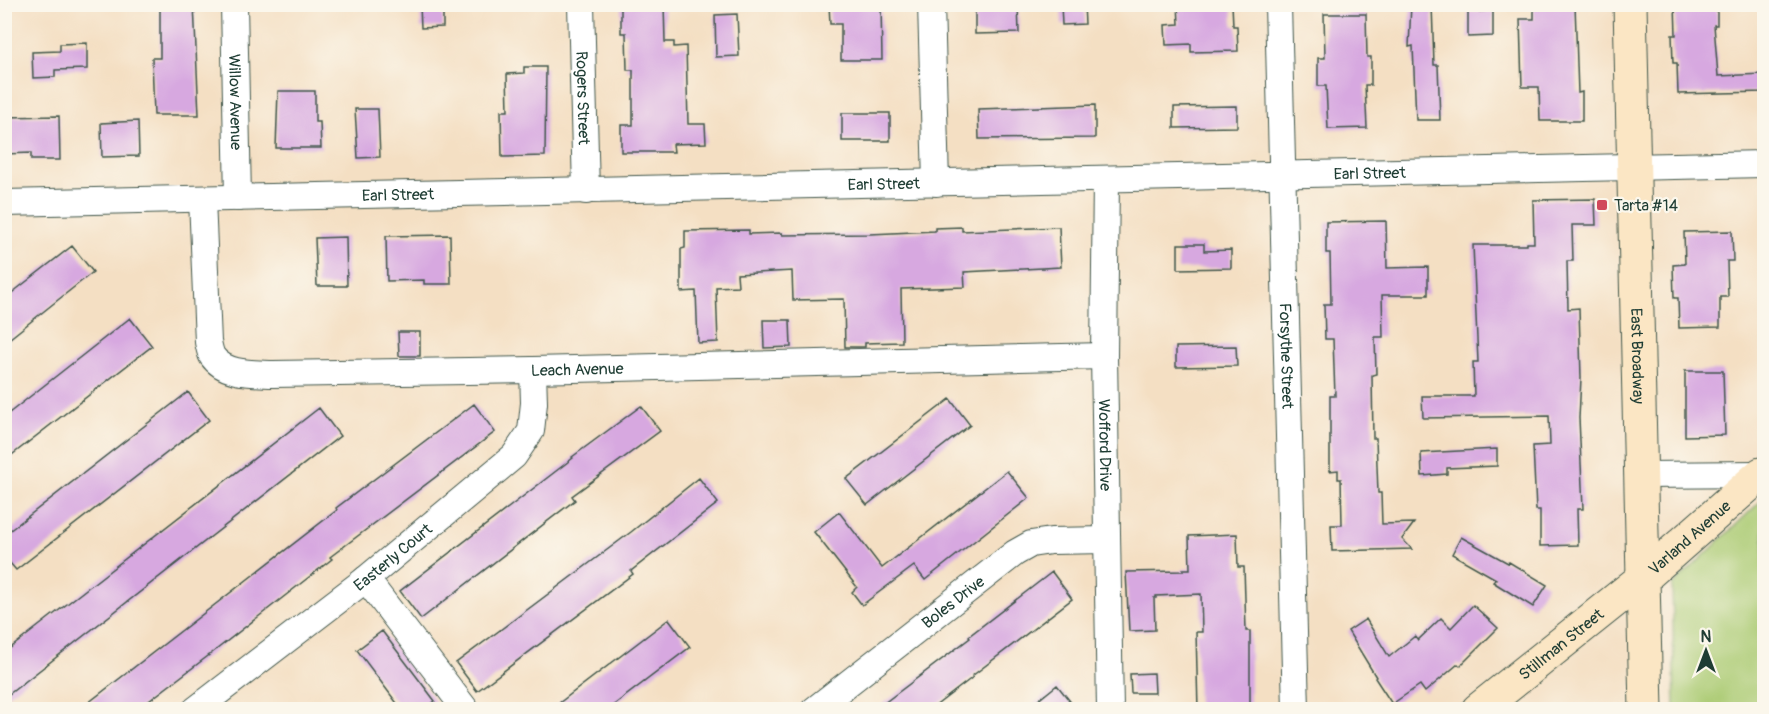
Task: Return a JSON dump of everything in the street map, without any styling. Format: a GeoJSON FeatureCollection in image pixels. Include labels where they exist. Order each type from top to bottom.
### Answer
{"type":"FeatureCollection","features":[{"type":"Feature","properties":{"kind":"street","name":"Willow Avenue"},"geometry":{"type":"LineString","coordinates":[[234,4],[238,198]]}},
{"type":"Feature","properties":{"kind":"street","name":"Rogers Street"},"geometry":{"type":"LineString","coordinates":[[581,4],[586,191]]}},
{"type":"Feature","properties":{"kind":"street"},"geometry":{"type":"LineString","coordinates":[[931,4],[936,183]]}},
{"type":"Feature","properties":{"kind":"street","name":"Forsythe Street"},"geometry":{"type":"LineString","coordinates":[[1278,4],[1296,710]]}},
{"type":"Feature","properties":{"kind":"street","name":"East Broadway"},"geometry":{"type":"LineString","coordinates":[[1630,4],[1646,710]]}},
{"type":"Feature","properties":{"kind":"street","name":"Earl Street"},"geometry":{"type":"LineString","coordinates":[[4,202],[1764,164]]}},
{"type":"Feature","properties":{"kind":"street","name":"Wofford Drive"},"geometry":{"type":"LineString","coordinates":[[1106,179],[1104,356],[1110,710]]}},
{"type":"Feature","properties":{"kind":"street","name":"Leach Avenue"},"geometry":{"type":"LineString","coordinates":[[202,199],[208,342],[212,356],[224,366],[235,371],[273,374],[533,370],[1104,356]]}},
{"type":"Feature","properties":{"kind":"street","name":"Easterly Court"},"geometry":{"type":"LineString","coordinates":[[195,710],[366,579],[514,456],[531,431],[534,403],[533,370]]}},
{"type":"Feature","properties":{"kind":"street","name":"Varland Avenue"},"geometry":{"type":"LineString","coordinates":[[1641,475],[1763,474]]}},
{"type":"Feature","properties":{"kind":"street","name":"Varland Avenue"},"geometry":{"type":"LineString","coordinates":[[1643,578],[1763,474]]}},
{"type":"Feature","properties":{"kind":"street","name":"Boles Drive"},"geometry":{"type":"LineString","coordinates":[[814,710],[1015,553],[1031,544],[1051,540],[1107,540]]}},
{"type":"Feature","properties":{"kind":"street","name":"Stillman Street"},"geometry":{"type":"LineString","coordinates":[[1479,710],[1643,578]]}},
{"type":"Feature","properties":{"kind":"street"},"geometry":{"type":"LineString","coordinates":[[366,579],[466,710]]}},
{"type":"Feature","properties":{"kind":"green space"},"geometry":{"type":"Polygon","coordinates":[[[1764,498],[1764,709],[1675,709],[1672,586],[1764,498]]]}},
{"type":"Feature","properties":{"kind":"building"},"geometry":{"type":"Polygon","coordinates":[[[160,4],[194,4],[199,115],[154,115],[152,58],[160,58],[160,4]]]}},
{"type":"Feature","properties":{"kind":"building"},"geometry":{"type":"Polygon","coordinates":[[[443,4],[443,27],[421,28],[420,5],[443,4]]]}},
{"type":"Feature","properties":{"kind":"building"},"geometry":{"type":"Polygon","coordinates":[[[621,4],[664,4],[665,42],[674,42],[674,47],[686,46],[688,124],[705,124],[706,143],[673,144],[674,152],[621,152],[621,125],[633,125],[633,70],[627,70],[626,33],[621,33],[621,4]]]}},
{"type":"Feature","properties":{"kind":"building"},"geometry":{"type":"Polygon","coordinates":[[[829,4],[881,4],[882,60],[841,60],[841,24],[830,24],[829,4]]]}},
{"type":"Feature","properties":{"kind":"building"},"geometry":{"type":"Polygon","coordinates":[[[1018,4],[1019,33],[975,34],[975,5],[1018,4]]]}},
{"type":"Feature","properties":{"kind":"building"},"geometry":{"type":"Polygon","coordinates":[[[1061,4],[1084,4],[1085,24],[1062,25],[1061,4]]]}},
{"type":"Feature","properties":{"kind":"building"},"geometry":{"type":"Polygon","coordinates":[[[1178,4],[1232,4],[1233,26],[1237,26],[1238,51],[1191,52],[1191,44],[1166,45],[1165,25],[1179,24],[1178,4]]]}},
{"type":"Feature","properties":{"kind":"building"},"geometry":{"type":"Polygon","coordinates":[[[1411,4],[1432,4],[1434,65],[1438,65],[1440,120],[1416,120],[1413,46],[1409,47],[1411,4]]]}},
{"type":"Feature","properties":{"kind":"building"},"geometry":{"type":"Polygon","coordinates":[[[1534,4],[1575,4],[1578,93],[1582,92],[1582,121],[1540,121],[1539,87],[1522,87],[1520,19],[1534,19],[1534,4]]]}},
{"type":"Feature","properties":{"kind":"building"},"geometry":{"type":"Polygon","coordinates":[[[1675,4],[1717,4],[1717,25],[1714,25],[1718,76],[1764,74],[1764,92],[1678,94],[1677,63],[1673,63],[1672,35],[1676,35],[1675,4]]]}},
{"type":"Feature","properties":{"kind":"building"},"geometry":{"type":"Polygon","coordinates":[[[1493,11],[1493,36],[1468,37],[1468,12],[1493,11]]]}},
{"type":"Feature","properties":{"kind":"building"},"geometry":{"type":"Polygon","coordinates":[[[737,14],[739,56],[716,57],[715,15],[737,14]]]}},
{"type":"Feature","properties":{"kind":"building"},"geometry":{"type":"Polygon","coordinates":[[[1324,14],[1366,14],[1367,57],[1371,57],[1371,85],[1365,85],[1367,128],[1328,129],[1326,86],[1318,86],[1318,58],[1325,58],[1324,14]]]}},
{"type":"Feature","properties":{"kind":"building"},"geometry":{"type":"Polygon","coordinates":[[[87,43],[87,69],[55,70],[55,77],[33,78],[32,52],[60,51],[60,44],[87,43]]]}},
{"type":"Feature","properties":{"kind":"building"},"geometry":{"type":"Polygon","coordinates":[[[524,67],[546,67],[545,156],[502,157],[501,111],[508,111],[507,74],[524,73],[524,67]]]}},
{"type":"Feature","properties":{"kind":"building"},"geometry":{"type":"Polygon","coordinates":[[[278,91],[315,91],[315,122],[320,122],[321,148],[276,148],[278,91]]]}},
{"type":"Feature","properties":{"kind":"building"},"geometry":{"type":"Polygon","coordinates":[[[1095,105],[1095,138],[979,139],[978,109],[1095,105]]]}},
{"type":"Feature","properties":{"kind":"building"},"geometry":{"type":"Polygon","coordinates":[[[1237,106],[1237,127],[1174,128],[1174,107],[1237,106]]]}},
{"type":"Feature","properties":{"kind":"building"},"geometry":{"type":"Polygon","coordinates":[[[355,109],[378,109],[380,157],[358,158],[355,109]]]}},
{"type":"Feature","properties":{"kind":"building"},"geometry":{"type":"Polygon","coordinates":[[[842,113],[890,113],[890,141],[842,141],[842,113]]]}},
{"type":"Feature","properties":{"kind":"building"},"geometry":{"type":"Polygon","coordinates":[[[59,116],[60,160],[31,160],[31,153],[4,154],[4,117],[59,116]]]}},
{"type":"Feature","properties":{"kind":"building"},"geometry":{"type":"Polygon","coordinates":[[[138,121],[139,156],[102,157],[101,123],[138,121]]]}},
{"type":"Feature","properties":{"kind":"building"},"geometry":{"type":"Polygon","coordinates":[[[1595,199],[1596,225],[1572,225],[1573,261],[1567,261],[1568,309],[1579,308],[1581,378],[1579,418],[1583,509],[1577,509],[1578,545],[1540,546],[1540,510],[1536,510],[1533,446],[1550,445],[1549,416],[1423,418],[1422,396],[1474,396],[1473,362],[1478,362],[1473,245],[1534,243],[1533,200],[1595,199]]]}},
{"type":"Feature","properties":{"kind":"building"},"geometry":{"type":"Polygon","coordinates":[[[1386,221],[1387,268],[1428,267],[1428,295],[1382,295],[1383,337],[1375,337],[1376,374],[1372,375],[1373,438],[1376,438],[1378,493],[1381,493],[1382,524],[1414,523],[1402,539],[1412,549],[1332,551],[1331,525],[1342,525],[1341,479],[1338,479],[1338,470],[1330,471],[1330,396],[1335,396],[1333,339],[1325,339],[1324,304],[1331,304],[1330,253],[1326,253],[1326,222],[1386,221]]]}},
{"type":"Feature","properties":{"kind":"building"},"geometry":{"type":"Polygon","coordinates":[[[962,227],[962,231],[1059,227],[1061,267],[964,272],[965,287],[901,289],[902,342],[865,343],[865,347],[845,347],[844,299],[793,300],[792,271],[737,274],[738,286],[716,287],[718,342],[698,343],[696,291],[681,292],[681,249],[685,248],[685,231],[749,230],[749,234],[782,233],[782,235],[870,234],[935,231],[935,228],[962,227]]]}},
{"type":"Feature","properties":{"kind":"building"},"geometry":{"type":"Polygon","coordinates":[[[1732,231],[1733,261],[1727,261],[1728,297],[1720,297],[1720,327],[1679,328],[1678,298],[1674,298],[1673,265],[1685,264],[1684,232],[1732,231]]]}},
{"type":"Feature","properties":{"kind":"building"},"geometry":{"type":"Polygon","coordinates":[[[450,235],[451,284],[424,284],[424,280],[387,281],[386,236],[450,235]]]}},
{"type":"Feature","properties":{"kind":"building"},"geometry":{"type":"Polygon","coordinates":[[[346,237],[347,286],[317,286],[315,238],[346,237]]]}},
{"type":"Feature","properties":{"kind":"building"},"geometry":{"type":"Polygon","coordinates":[[[1178,244],[1204,244],[1204,251],[1231,250],[1231,268],[1178,269],[1178,244]]]}},
{"type":"Feature","properties":{"kind":"building"},"geometry":{"type":"Polygon","coordinates":[[[72,246],[93,272],[4,343],[4,299],[72,246]]]}},
{"type":"Feature","properties":{"kind":"building"},"geometry":{"type":"Polygon","coordinates":[[[130,318],[152,346],[4,461],[4,417],[130,318]]]}},
{"type":"Feature","properties":{"kind":"building"},"geometry":{"type":"Polygon","coordinates":[[[763,320],[790,320],[791,347],[764,348],[763,320]]]}},
{"type":"Feature","properties":{"kind":"building"},"geometry":{"type":"Polygon","coordinates":[[[398,332],[420,332],[420,356],[399,356],[398,332]]]}},
{"type":"Feature","properties":{"kind":"building"},"geometry":{"type":"Polygon","coordinates":[[[1236,346],[1237,366],[1176,367],[1176,347],[1236,346]]]}},
{"type":"Feature","properties":{"kind":"building"},"geometry":{"type":"Polygon","coordinates":[[[1685,371],[1723,371],[1725,435],[1685,436],[1685,371]]]}},
{"type":"Feature","properties":{"kind":"building"},"geometry":{"type":"Polygon","coordinates":[[[188,392],[209,420],[16,570],[4,556],[4,535],[188,392]]]}},
{"type":"Feature","properties":{"kind":"building"},"geometry":{"type":"Polygon","coordinates":[[[950,399],[970,425],[867,505],[846,479],[950,399]]]}},
{"type":"Feature","properties":{"kind":"building"},"geometry":{"type":"Polygon","coordinates":[[[474,404],[495,432],[330,557],[332,559],[212,653],[137,710],[79,710],[337,510],[336,508],[474,404]]]}},
{"type":"Feature","properties":{"kind":"building"},"geometry":{"type":"Polygon","coordinates":[[[641,406],[660,431],[572,496],[575,500],[421,619],[400,591],[641,406]]]}},
{"type":"Feature","properties":{"kind":"building"},"geometry":{"type":"Polygon","coordinates":[[[319,408],[340,436],[4,698],[4,653],[319,408]]]}},
{"type":"Feature","properties":{"kind":"building"},"geometry":{"type":"Polygon","coordinates":[[[1497,449],[1497,466],[1447,468],[1447,474],[1422,476],[1421,453],[1497,449]]]}},
{"type":"Feature","properties":{"kind":"building"},"geometry":{"type":"Polygon","coordinates":[[[1007,471],[1029,498],[925,580],[914,566],[862,605],[852,592],[857,587],[814,532],[839,512],[882,568],[1007,471]]]}},
{"type":"Feature","properties":{"kind":"building"},"geometry":{"type":"Polygon","coordinates":[[[699,478],[718,503],[631,571],[633,574],[477,691],[456,663],[699,478]]]}},
{"type":"Feature","properties":{"kind":"building"},"geometry":{"type":"Polygon","coordinates":[[[1237,534],[1238,567],[1244,567],[1246,631],[1250,631],[1250,710],[1198,710],[1196,632],[1202,632],[1201,594],[1156,596],[1154,598],[1155,630],[1129,631],[1126,572],[1190,569],[1189,536],[1237,534]]]}},
{"type":"Feature","properties":{"kind":"building"},"geometry":{"type":"Polygon","coordinates":[[[1461,537],[1547,585],[1533,607],[1493,582],[1496,579],[1452,554],[1461,537]]]}},
{"type":"Feature","properties":{"kind":"building"},"geometry":{"type":"Polygon","coordinates":[[[1052,572],[1072,599],[973,677],[930,710],[875,710],[970,638],[969,636],[1052,572]]]}},
{"type":"Feature","properties":{"kind":"building"},"geometry":{"type":"Polygon","coordinates":[[[1473,605],[1498,628],[1460,666],[1458,664],[1425,692],[1420,685],[1392,704],[1348,631],[1366,619],[1389,657],[1415,636],[1418,640],[1441,618],[1451,628],[1473,605]]]}},
{"type":"Feature","properties":{"kind":"building"},"geometry":{"type":"Polygon","coordinates":[[[669,619],[690,647],[607,710],[550,710],[669,619]]]}},
{"type":"Feature","properties":{"kind":"building"},"geometry":{"type":"Polygon","coordinates":[[[382,631],[435,701],[424,710],[402,710],[357,650],[382,631]]]}},
{"type":"Feature","properties":{"kind":"building"},"geometry":{"type":"Polygon","coordinates":[[[1154,673],[1155,693],[1131,693],[1130,674],[1154,673]]]}},
{"type":"Feature","properties":{"kind":"building"},"geometry":{"type":"Polygon","coordinates":[[[1057,685],[1077,710],[1026,710],[1057,685]]]}},
{"type":"Feature","properties":{"kind":"place","name":"Tarta #14"},"geometry":{"type":"Point","coordinates":[1602,205]}}]}
